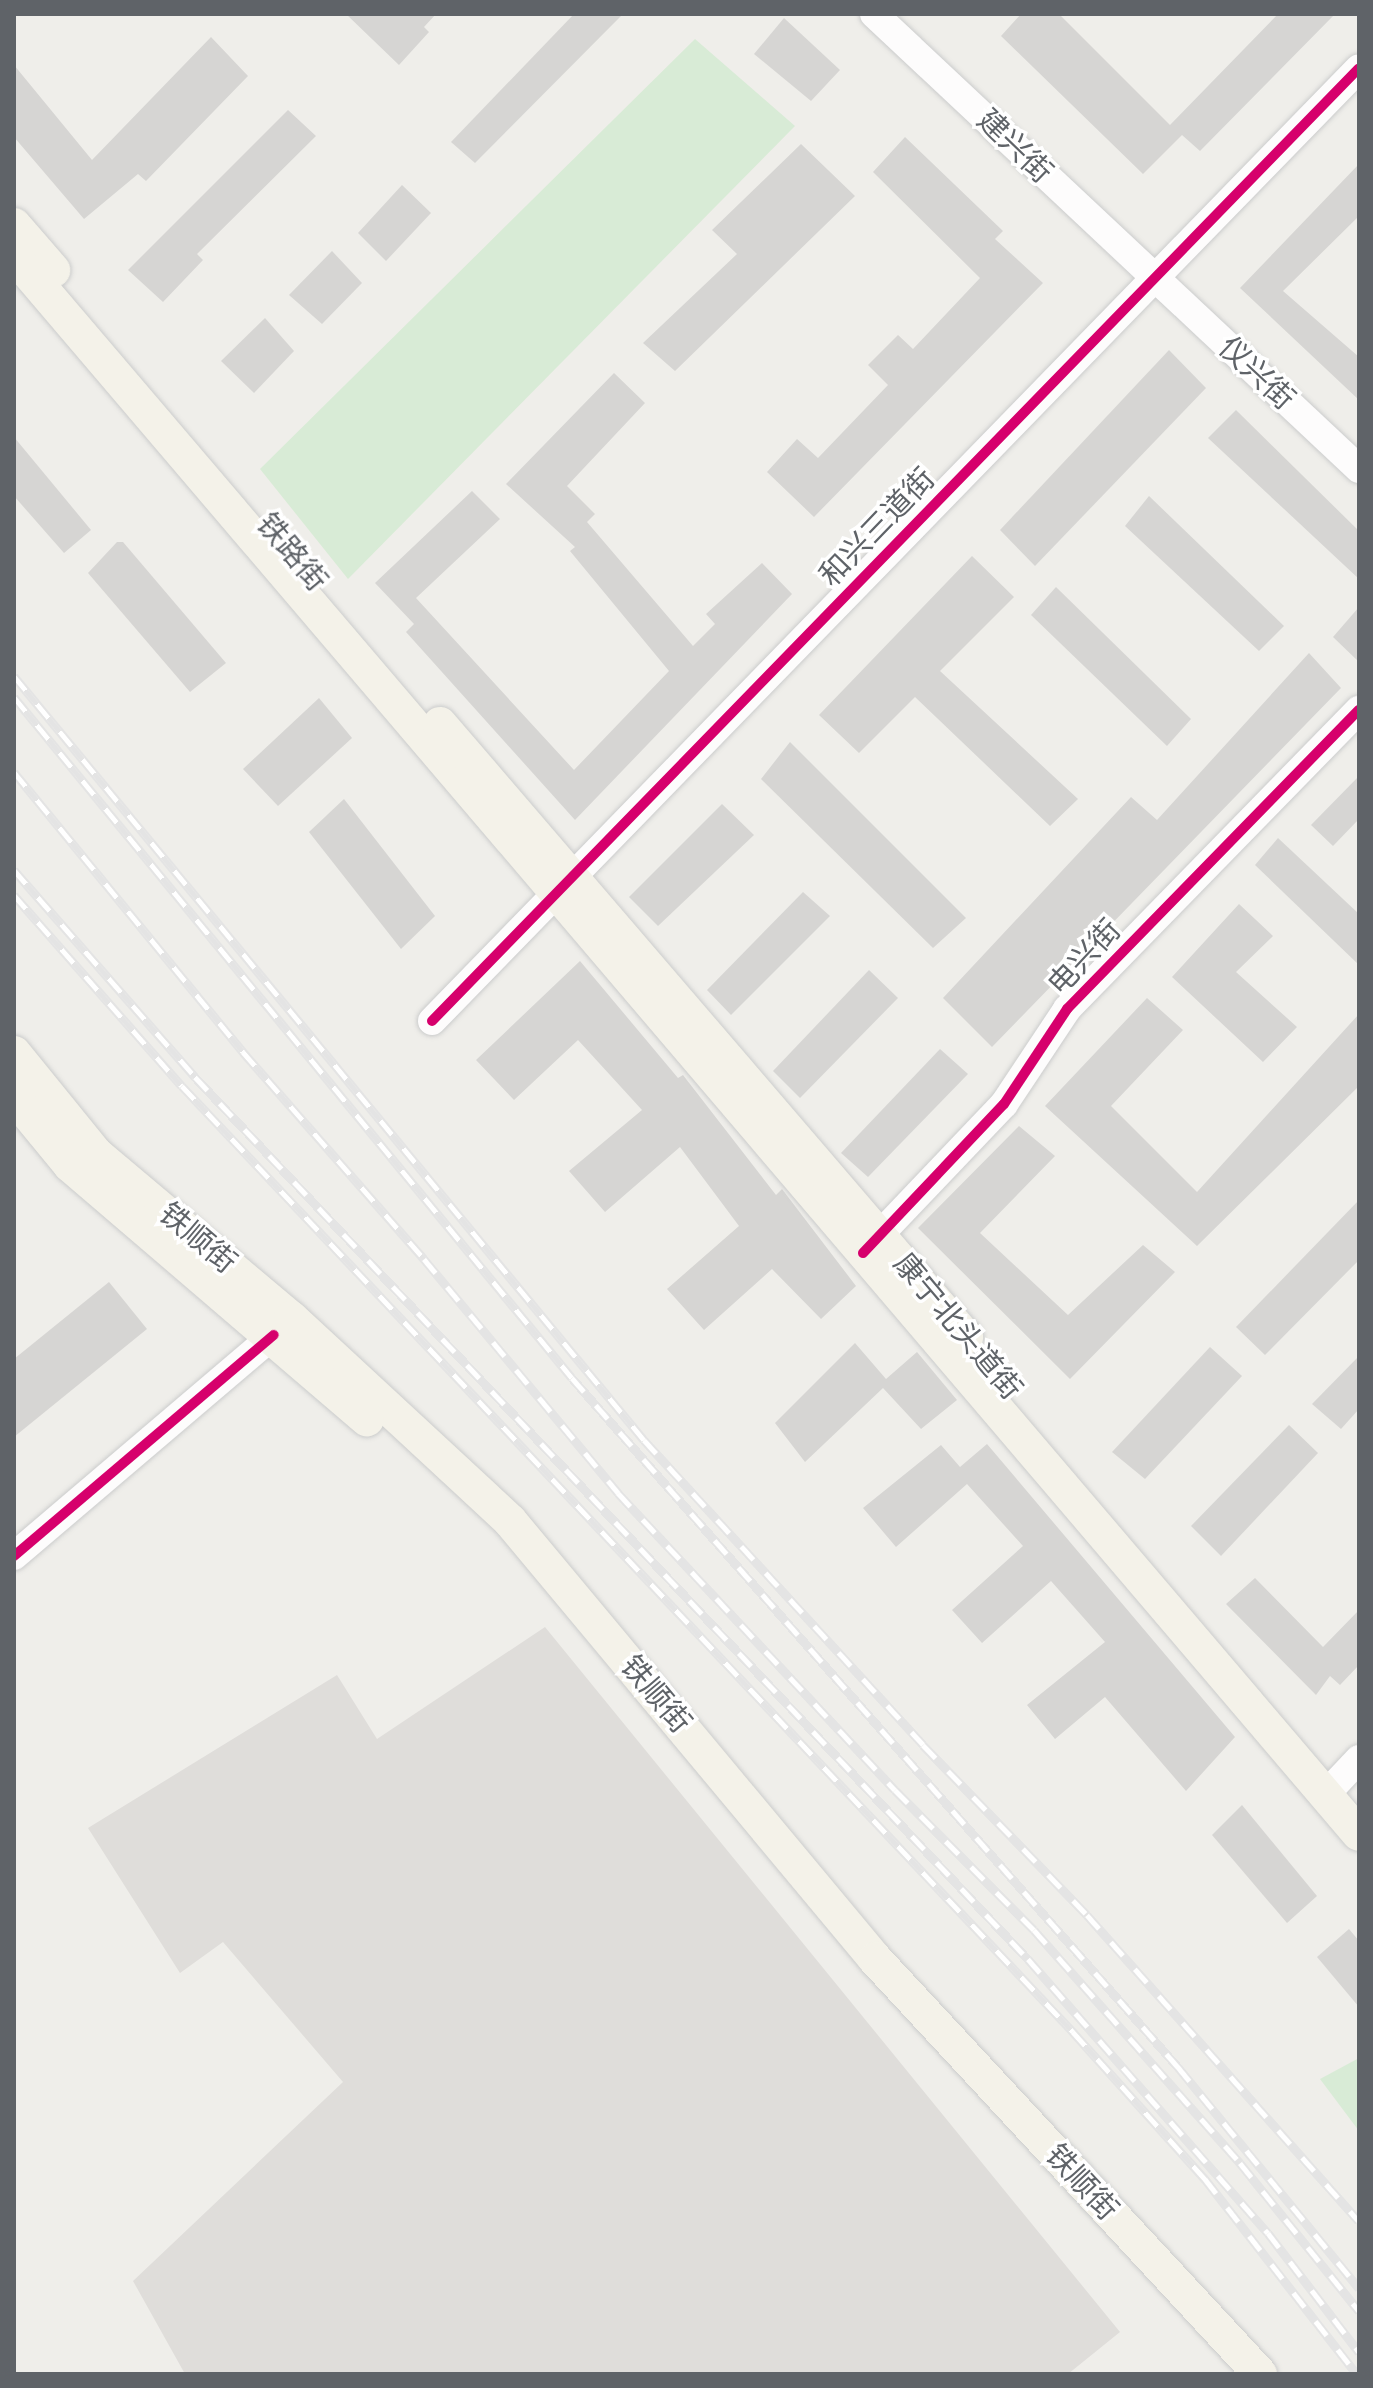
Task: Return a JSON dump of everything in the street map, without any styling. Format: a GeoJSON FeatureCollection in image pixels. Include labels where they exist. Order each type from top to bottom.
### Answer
{"type":"FeatureCollection","features":[{"type":"Feature","properties":{"kind":"main road","name":"铁路街"},"geometry":{"type":"LineString","coordinates":[[14,225],[563,886]]}},
{"type":"Feature","properties":{"kind":"main road","name":"铁路街"},"geometry":{"type":"LineString","coordinates":[[14,256],[563,886]]}},
{"type":"Feature","properties":{"kind":"main road","name":"康宁北头道街"},"geometry":{"type":"LineString","coordinates":[[563,886],[871,1244],[1346,1783]]}},
{"type":"Feature","properties":{"kind":"main road","name":"铁顺街"},"geometry":{"type":"LineString","coordinates":[[14,1053],[96,1154],[291,1318],[510,1521],[875,1959],[1260,2374]]}},
{"type":"Feature","properties":{"kind":"main road","name":"铁顺街"},"geometry":{"type":"LineString","coordinates":[[14,1097],[70,1165],[274,1335],[494,1536],[866,1974],[1238,2374]]}},
{"type":"Feature","properties":{"kind":"main road"},"geometry":{"type":"LineString","coordinates":[[1346,1783],[1359,1834]]}},
{"type":"Feature","properties":{"kind":"street","name":"建兴街"},"geometry":{"type":"LineString","coordinates":[[874,14],[1154,279]]}},
{"type":"Feature","properties":{"kind":"street","name":"和兴三道街"},"geometry":{"type":"LineString","coordinates":[[432,1021],[1359,68]]}},
{"type":"Feature","properties":{"kind":"street","name":"仪兴街"},"geometry":{"type":"LineString","coordinates":[[1154,279],[1359,469]]}},
{"type":"Feature","properties":{"kind":"street","name":"电兴街"},"geometry":{"type":"LineString","coordinates":[[871,1244],[1004,1104],[1067,1009],[1359,710]]}},
{"type":"Feature","properties":{"kind":"street"},"geometry":{"type":"LineString","coordinates":[[14,1556],[274,1335]]}},
{"type":"Feature","properties":{"kind":"shaded area"},"geometry":{"type":"Polygon","coordinates":[[[545,1627],[1120,2332],[1068,2374],[185,2374],[133,2281],[343,2082],[223,1942],[180,1973],[88,1828],[337,1675],[377,1739],[545,1627]]]}},
{"type":"Feature","properties":{"kind":"green space"},"geometry":{"type":"Polygon","coordinates":[[[695,39],[795,126],[348,579],[260,469],[695,39]]]}},
{"type":"Feature","properties":{"kind":"green space"},"geometry":{"type":"Polygon","coordinates":[[[1359,2058],[1359,2131],[1320,2079],[1359,2058]]]}},
{"type":"Feature","properties":{"kind":"building"},"geometry":{"type":"Polygon","coordinates":[[[346,14],[436,14],[424,27],[429,32],[399,65],[346,14]]]}},
{"type":"Feature","properties":{"kind":"building"},"geometry":{"type":"Polygon","coordinates":[[[574,14],[623,14],[475,163],[451,142],[574,14]]]}},
{"type":"Feature","properties":{"kind":"building"},"geometry":{"type":"Polygon","coordinates":[[[1021,14],[1059,14],[1170,125],[1278,14],[1335,14],[1200,151],[1182,135],[1143,174],[1001,36],[1021,14]]]}},
{"type":"Feature","properties":{"kind":"building"},"geometry":{"type":"Polygon","coordinates":[[[784,18],[840,70],[811,101],[754,54],[784,18]]]}},
{"type":"Feature","properties":{"kind":"building"},"geometry":{"type":"Polygon","coordinates":[[[211,37],[248,76],[146,181],[138,174],[84,219],[14,137],[14,65],[92,160],[211,37]]]}},
{"type":"Feature","properties":{"kind":"building"},"geometry":{"type":"Polygon","coordinates":[[[288,110],[316,136],[197,254],[203,260],[163,302],[128,270],[288,110]]]}},
{"type":"Feature","properties":{"kind":"building"},"geometry":{"type":"Polygon","coordinates":[[[905,137],[1003,231],[995,239],[1043,283],[814,517],[767,472],[797,439],[818,458],[888,385],[868,365],[898,335],[913,349],[980,278],[873,172],[905,137]]]}},
{"type":"Feature","properties":{"kind":"building"},"geometry":{"type":"Polygon","coordinates":[[[801,144],[855,196],[675,371],[643,343],[737,254],[712,230],[801,144]]]}},
{"type":"Feature","properties":{"kind":"building"},"geometry":{"type":"Polygon","coordinates":[[[1359,164],[1359,216],[1283,291],[1359,357],[1359,400],[1240,288],[1359,164]]]}},
{"type":"Feature","properties":{"kind":"building"},"geometry":{"type":"Polygon","coordinates":[[[402,185],[431,213],[386,261],[358,233],[402,185]]]}},
{"type":"Feature","properties":{"kind":"building"},"geometry":{"type":"Polygon","coordinates":[[[332,251],[362,283],[322,324],[289,295],[332,251]]]}},
{"type":"Feature","properties":{"kind":"building"},"geometry":{"type":"Polygon","coordinates":[[[265,318],[294,351],[254,393],[221,361],[265,318]]]}},
{"type":"Feature","properties":{"kind":"building"},"geometry":{"type":"Polygon","coordinates":[[[1169,350],[1206,388],[1035,566],[1000,530],[1169,350]]]}},
{"type":"Feature","properties":{"kind":"building"},"geometry":{"type":"Polygon","coordinates":[[[614,373],[645,403],[567,486],[595,514],[587,522],[693,646],[715,624],[706,614],[762,563],[792,594],[575,820],[406,632],[414,624],[375,583],[472,491],[500,519],[416,598],[574,770],[669,671],[570,551],[575,547],[506,484],[614,373]]]}},
{"type":"Feature","properties":{"kind":"building"},"geometry":{"type":"Polygon","coordinates":[[[1236,410],[1359,531],[1359,579],[1208,438],[1236,410]]]}},
{"type":"Feature","properties":{"kind":"building"},"geometry":{"type":"Polygon","coordinates":[[[14,437],[91,530],[64,553],[14,496],[14,437]]]}},
{"type":"Feature","properties":{"kind":"building"},"geometry":{"type":"Polygon","coordinates":[[[1149,496],[1284,626],[1259,651],[1125,526],[1149,496]]]}},
{"type":"Feature","properties":{"kind":"building"},"geometry":{"type":"Polygon","coordinates":[[[117,542],[123,542],[226,663],[190,692],[88,573],[117,542]]]}},
{"type":"Feature","properties":{"kind":"building"},"geometry":{"type":"Polygon","coordinates":[[[972,556],[1014,597],[940,671],[1078,799],[1050,826],[915,697],[859,753],[819,715],[972,556]]]}},
{"type":"Feature","properties":{"kind":"building"},"geometry":{"type":"Polygon","coordinates":[[[1056,587],[1191,719],[1167,746],[1031,615],[1056,587]]]}},
{"type":"Feature","properties":{"kind":"building"},"geometry":{"type":"Polygon","coordinates":[[[1359,607],[1359,662],[1333,637],[1359,607]]]}},
{"type":"Feature","properties":{"kind":"building"},"geometry":{"type":"Polygon","coordinates":[[[1309,653],[1341,688],[992,1047],[943,998],[1131,797],[1157,820],[1309,653]]]}},
{"type":"Feature","properties":{"kind":"building"},"geometry":{"type":"Polygon","coordinates":[[[319,698],[352,738],[278,806],[243,769],[319,698]]]}},
{"type":"Feature","properties":{"kind":"building"},"geometry":{"type":"Polygon","coordinates":[[[790,742],[966,918],[933,948],[761,779],[790,742]]]}},
{"type":"Feature","properties":{"kind":"building"},"geometry":{"type":"Polygon","coordinates":[[[1359,776],[1359,819],[1333,846],[1311,825],[1359,776]]]}},
{"type":"Feature","properties":{"kind":"building"},"geometry":{"type":"Polygon","coordinates":[[[344,799],[435,916],[401,949],[309,832],[344,799]]]}},
{"type":"Feature","properties":{"kind":"building"},"geometry":{"type":"Polygon","coordinates":[[[722,804],[754,835],[658,926],[629,897],[722,804]]]}},
{"type":"Feature","properties":{"kind":"building"},"geometry":{"type":"Polygon","coordinates":[[[1278,838],[1359,914],[1359,965],[1255,865],[1278,838]]]}},
{"type":"Feature","properties":{"kind":"building"},"geometry":{"type":"Polygon","coordinates":[[[803,892],[830,916],[731,1015],[707,990],[803,892]]]}},
{"type":"Feature","properties":{"kind":"building"},"geometry":{"type":"Polygon","coordinates":[[[1239,904],[1273,936],[1236,972],[1297,1027],[1263,1062],[1172,977],[1239,904]]]}},
{"type":"Feature","properties":{"kind":"building"},"geometry":{"type":"Polygon","coordinates":[[[580,961],[678,1078],[683,1075],[776,1195],[782,1189],[856,1286],[821,1319],[772,1269],[704,1330],[667,1289],[739,1226],[680,1147],[605,1212],[569,1171],[642,1110],[578,1040],[514,1100],[476,1060],[580,961]]]}},
{"type":"Feature","properties":{"kind":"building"},"geometry":{"type":"Polygon","coordinates":[[[869,970],[898,998],[800,1098],[773,1071],[869,970]]]}},
{"type":"Feature","properties":{"kind":"building"},"geometry":{"type":"Polygon","coordinates":[[[1147,998],[1183,1030],[1111,1106],[1197,1192],[1359,1014],[1359,1086],[1197,1246],[1045,1106],[1147,998]]]}},
{"type":"Feature","properties":{"kind":"building"},"geometry":{"type":"Polygon","coordinates":[[[940,1049],[968,1074],[868,1177],[841,1153],[940,1049]]]}},
{"type":"Feature","properties":{"kind":"building"},"geometry":{"type":"Polygon","coordinates":[[[1019,1126],[1055,1156],[980,1233],[1068,1315],[1143,1245],[1175,1272],[1070,1379],[918,1228],[1019,1126]]]}},
{"type":"Feature","properties":{"kind":"building"},"geometry":{"type":"Polygon","coordinates":[[[1359,1200],[1359,1260],[1265,1355],[1236,1327],[1359,1200]]]}},
{"type":"Feature","properties":{"kind":"building"},"geometry":{"type":"Polygon","coordinates":[[[109,1282],[147,1329],[14,1437],[14,1359],[109,1282]]]}},
{"type":"Feature","properties":{"kind":"building"},"geometry":{"type":"Polygon","coordinates":[[[855,1343],[886,1379],[917,1352],[957,1400],[921,1429],[883,1388],[805,1462],[775,1423],[855,1343]]]}},
{"type":"Feature","properties":{"kind":"building"},"geometry":{"type":"Polygon","coordinates":[[[1210,1347],[1242,1376],[1145,1479],[1112,1452],[1210,1347]]]}},
{"type":"Feature","properties":{"kind":"building"},"geometry":{"type":"Polygon","coordinates":[[[1359,1356],[1359,1409],[1341,1429],[1312,1404],[1359,1356]]]}},
{"type":"Feature","properties":{"kind":"building"},"geometry":{"type":"Polygon","coordinates":[[[1289,1425],[1318,1453],[1221,1556],[1191,1526],[1289,1425]]]}},
{"type":"Feature","properties":{"kind":"building"},"geometry":{"type":"Polygon","coordinates":[[[987,1444],[1235,1737],[1186,1791],[1105,1697],[1055,1739],[1027,1705],[1105,1642],[1051,1581],[982,1643],[952,1610],[1023,1546],[967,1484],[896,1547],[863,1508],[941,1445],[960,1467],[987,1444]]]}},
{"type":"Feature","properties":{"kind":"building"},"geometry":{"type":"Polygon","coordinates":[[[1255,1578],[1323,1647],[1359,1610],[1359,1665],[1340,1685],[1330,1676],[1316,1695],[1226,1604],[1255,1578]]]}},
{"type":"Feature","properties":{"kind":"building"},"geometry":{"type":"Polygon","coordinates":[[[1242,1805],[1317,1896],[1287,1923],[1212,1835],[1242,1805]]]}},
{"type":"Feature","properties":{"kind":"building"},"geometry":{"type":"Polygon","coordinates":[[[1349,1929],[1359,1941],[1359,2007],[1317,1957],[1349,1929]]]}},
{"type":"Feature","properties":{"kind":"railway"},"geometry":{"type":"LineString","coordinates":[[14,676],[644,1440],[923,1745],[1087,1915],[1359,2221]]}},
{"type":"Feature","properties":{"kind":"railway"},"geometry":{"type":"LineString","coordinates":[[14,697],[572,1378],[1178,2067],[1359,2288]]}},
{"type":"Feature","properties":{"kind":"railway"},"geometry":{"type":"LineString","coordinates":[[14,772],[243,1052],[424,1259],[618,1493],[895,1790],[1034,1930],[1240,2163],[1359,2311]]}},
{"type":"Feature","properties":{"kind":"railway"},"geometry":{"type":"LineString","coordinates":[[14,870],[195,1077],[1028,1959],[1268,2233],[1359,2352]]}},
{"type":"Feature","properties":{"kind":"railway"},"geometry":{"type":"LineString","coordinates":[[14,895],[182,1086],[1073,2032],[1205,2179],[1357,2374]]}},
{"type":"Feature","properties":{"kind":"cycle path"},"geometry":{"type":"LineString","coordinates":[[432,1021],[1359,68]]}},
{"type":"Feature","properties":{"kind":"cycle path"},"geometry":{"type":"LineString","coordinates":[[863,1253],[1004,1104],[1067,1009],[1359,710]]}},
{"type":"Feature","properties":{"kind":"cycle path"},"geometry":{"type":"LineString","coordinates":[[14,1556],[274,1335]]}}]}
